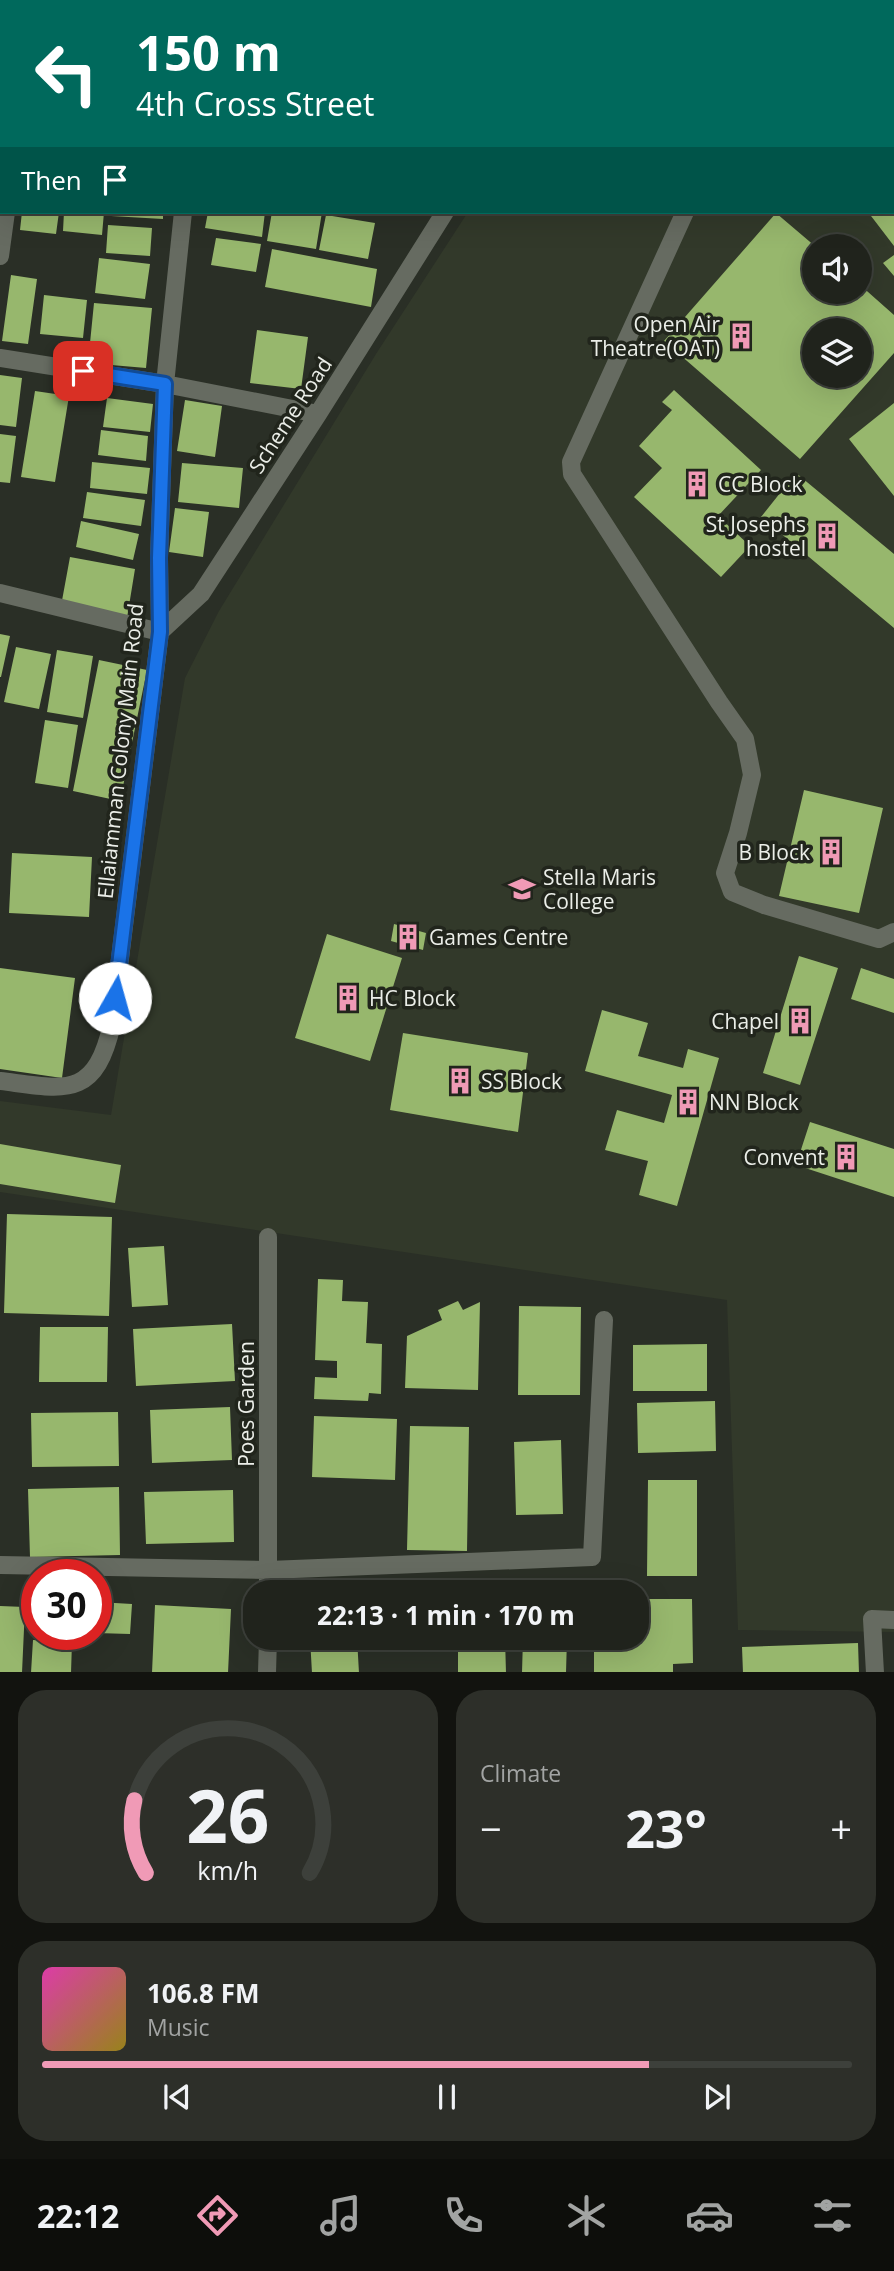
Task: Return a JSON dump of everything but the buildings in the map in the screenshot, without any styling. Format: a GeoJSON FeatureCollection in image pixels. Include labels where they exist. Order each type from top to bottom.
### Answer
{"type":"FeatureCollection","features":[{"type":"Feature","properties":{"kind":"street"},"geometry":{"type":"LineString","coordinates":[[0,256],[6,214]]}},
{"type":"Feature","properties":{"kind":"street","name":"Ellaiamman Colony Main Road"},"geometry":{"type":"LineString","coordinates":[[0,1081],[46,1087],[75,1085],[94,1073],[106,1050],[112,1024],[160,632],[159,558],[165,384],[183,214]]}},
{"type":"Feature","properties":{"kind":"street","name":"Scheme Road"},"geometry":{"type":"LineString","coordinates":[[160,632],[201,594],[444,214]]}},
{"type":"Feature","properties":{"kind":"street"},"geometry":{"type":"LineString","coordinates":[[684,214],[571,462],[572,474],[745,740],[752,775],[725,873],[732,892],[764,905],[879,939],[894,932]]}},
{"type":"Feature","properties":{"kind":"street"},"geometry":{"type":"LineString","coordinates":[[0,358],[165,384],[318,414]]}},
{"type":"Feature","properties":{"kind":"street"},"geometry":{"type":"LineString","coordinates":[[0,593],[160,632]]}},
{"type":"Feature","properties":{"kind":"street","name":"Poes Garden"},"geometry":{"type":"LineString","coordinates":[[268,1237],[269,1580]]}},
{"type":"Feature","properties":{"kind":"street"},"geometry":{"type":"LineString","coordinates":[[0,1565],[269,1570],[592,1557],[604,1320]]}},
{"type":"Feature","properties":{"kind":"street"},"geometry":{"type":"LineString","coordinates":[[876,1672],[872,1619],[894,1620]]}},
{"type":"Feature","properties":{"kind":"street"},"geometry":{"type":"LineString","coordinates":[[267,1672],[268,1650]]}},
{"type":"Feature","properties":{"kind":"shaded area","name":"Stella Maris College"},"geometry":{"type":"Polygon","coordinates":[[[467,214],[894,214],[894,1632],[738,1630],[727,1300],[0,1192],[0,1101],[111,1115],[185,678],[219,611],[376,354],[467,214]]]}},
{"type":"Feature","properties":{"kind":"place","name":"Open Air Theatre(OAT)"},"geometry":{"type":"Point","coordinates":[741,336]}},
{"type":"Feature","properties":{"kind":"place","name":"CC Block"},"geometry":{"type":"Point","coordinates":[697,484]}},
{"type":"Feature","properties":{"kind":"place","name":"St Josephs hostel"},"geometry":{"type":"Point","coordinates":[827,536]}},
{"type":"Feature","properties":{"kind":"place","name":"B Block"},"geometry":{"type":"Point","coordinates":[831,852]}},
{"type":"Feature","properties":{"kind":"place","name":"Stella Maris College"},"geometry":{"type":"Point","coordinates":[522,889]}},
{"type":"Feature","properties":{"kind":"place","name":"Games Centre"},"geometry":{"type":"Point","coordinates":[408,937]}},
{"type":"Feature","properties":{"kind":"place","name":"HC Block"},"geometry":{"type":"Point","coordinates":[348,998]}},
{"type":"Feature","properties":{"kind":"place","name":"Chapel"},"geometry":{"type":"Point","coordinates":[800,1021]}},
{"type":"Feature","properties":{"kind":"place","name":"SS Block"},"geometry":{"type":"Point","coordinates":[460,1081]}},
{"type":"Feature","properties":{"kind":"place","name":"NN Block"},"geometry":{"type":"Point","coordinates":[688,1102]}},
{"type":"Feature","properties":{"kind":"place","name":"Convent"},"geometry":{"type":"Point","coordinates":[846,1157]}},
{"type":"Feature","properties":{"kind":"route"},"geometry":{"type":"LineString","coordinates":[[83,371],[165,384],[159,558],[160,632],[115,998]]}}]}
